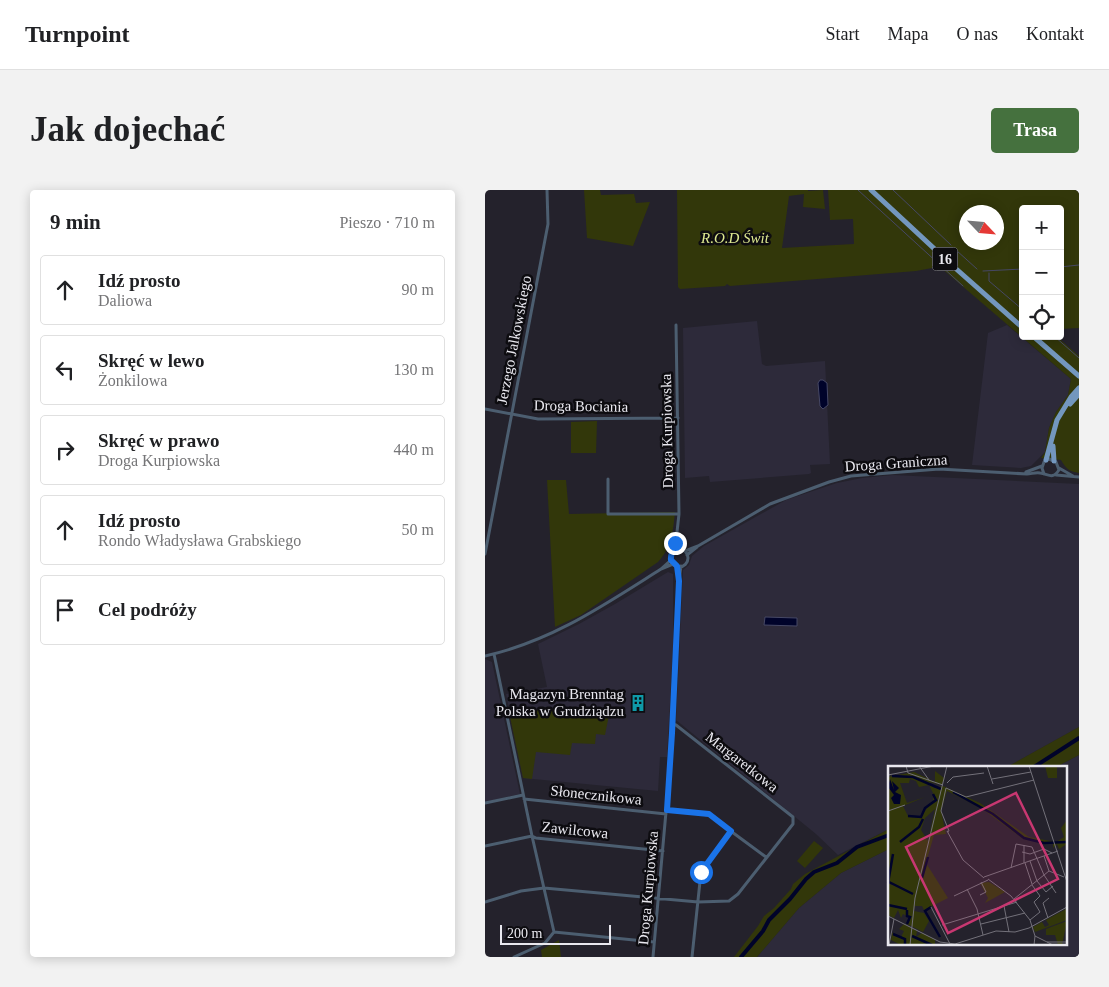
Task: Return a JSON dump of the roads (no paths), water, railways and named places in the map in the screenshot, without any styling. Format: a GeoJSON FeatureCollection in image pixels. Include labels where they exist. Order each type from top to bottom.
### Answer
{"type":"FeatureCollection","features":[{"type":"Feature","properties":{"kind":"main road","name":"16"},"geometry":{"type":"LineString","coordinates":[[871,190],[1019,324]]}},
{"type":"Feature","properties":{"kind":"main road"},"geometry":{"type":"LineString","coordinates":[[1038,340],[1079,376]]}},
{"type":"Feature","properties":{"kind":"main road"},"geometry":{"type":"LineString","coordinates":[[1046,460],[1053,440],[1055,425],[1079,388]]}},
{"type":"Feature","properties":{"kind":"main road"},"geometry":{"type":"LineString","coordinates":[[1064,409],[1079,394]]}},
{"type":"Feature","properties":{"kind":"main road"},"geometry":{"type":"LineString","coordinates":[[1053,440],[1055,460]]}},
{"type":"Feature","properties":{"kind":"street","name":"Jerzego Jalkowskiego"},"geometry":{"type":"LineString","coordinates":[[485,554],[548,224],[547,190]]}},
{"type":"Feature","properties":{"kind":"street","name":"Droga Kurpiowska"},"geometry":{"type":"LineString","coordinates":[[677,325],[679,514],[677,550]]}},
{"type":"Feature","properties":{"kind":"street","name":"Droga Bociania"},"geometry":{"type":"LineString","coordinates":[[485,409],[547,419],[678,418]]}},
{"type":"Feature","properties":{"kind":"street"},"geometry":{"type":"LineString","coordinates":[[1046,460],[1055,460],[1065,472],[1078,477],[1055,475],[1050,477],[1044,474],[1042,466],[1046,460]]}},
{"type":"Feature","properties":{"kind":"street","name":"Droga Graniczna"},"geometry":{"type":"LineString","coordinates":[[1023,473],[1042,466]]}},
{"type":"Feature","properties":{"kind":"street"},"geometry":{"type":"LineString","coordinates":[[1055,475],[1059,467]]}},
{"type":"Feature","properties":{"kind":"street","name":"Droga Graniczna"},"geometry":{"type":"LineString","coordinates":[[686,553],[770,504],[829,482],[851,476],[939,470],[1044,474]]}},
{"type":"Feature","properties":{"kind":"street"},"geometry":{"type":"LineString","coordinates":[[608,479],[609,514],[679,514]]}},
{"type":"Feature","properties":{"kind":"street"},"geometry":{"type":"LineString","coordinates":[[485,656],[536,640],[572,624],[661,569],[687,561],[686,553],[677,550],[671,555],[675,564]]}},
{"type":"Feature","properties":{"kind":"street","name":"Droga Kurpiowska"},"geometry":{"type":"LineString","coordinates":[[653,957],[672,724],[679,581],[675,564]]}},
{"type":"Feature","properties":{"kind":"street"},"geometry":{"type":"LineString","coordinates":[[494,654],[553,932],[545,943],[514,957]]}},
{"type":"Feature","properties":{"kind":"street","name":"Margaretkowa"},"geometry":{"type":"LineString","coordinates":[[672,724],[676,725],[793,817],[794,821],[766,858]]}},
{"type":"Feature","properties":{"kind":"street","name":"Słonecznikowa"},"geometry":{"type":"LineString","coordinates":[[485,803],[524,797],[666,812],[709,814],[766,858]]}},
{"type":"Feature","properties":{"kind":"street"},"geometry":{"type":"LineString","coordinates":[[692,957],[701,872],[731,831]]}},
{"type":"Feature","properties":{"kind":"street","name":"Zawilcowa"},"geometry":{"type":"LineString","coordinates":[[485,846],[532,836],[536,838],[663,850]]}},
{"type":"Feature","properties":{"kind":"street"},"geometry":{"type":"LineString","coordinates":[[485,902],[521,891],[544,888],[698,902],[729,901],[738,894],[766,858]]}},
{"type":"Feature","properties":{"kind":"street"},"geometry":{"type":"LineString","coordinates":[[553,932],[654,942]]}},
{"type":"Feature","properties":{"kind":"water"},"geometry":{"type":"Polygon","coordinates":[[[820,380],[827,383],[828,405],[823,409],[820,406],[818,383],[820,380]]]}},
{"type":"Feature","properties":{"kind":"water"},"geometry":{"type":"Polygon","coordinates":[[[765,617],[797,618],[797,626],[764,625],[765,617]]]}},
{"type":"Feature","properties":{"kind":"waterway"},"geometry":{"type":"LineString","coordinates":[[858,190],[963,286]]}},
{"type":"Feature","properties":{"kind":"waterway"},"geometry":{"type":"LineString","coordinates":[[893,190],[951,245]]}},
{"type":"Feature","properties":{"kind":"waterway"},"geometry":{"type":"LineString","coordinates":[[956,250],[977,269]]}},
{"type":"Feature","properties":{"kind":"waterway"},"geometry":{"type":"LineString","coordinates":[[1064,267],[1079,265]]}},
{"type":"Feature","properties":{"kind":"waterway"},"geometry":{"type":"LineString","coordinates":[[983,271],[1019,269]]}},
{"type":"Feature","properties":{"kind":"waterway"},"geometry":{"type":"LineString","coordinates":[[989,273],[989,281],[1019,307]]}},
{"type":"Feature","properties":{"kind":"waterway"},"geometry":{"type":"LineString","coordinates":[[1059,340],[1079,358]]}},
{"type":"Feature","properties":{"kind":"waterway"},"geometry":{"type":"LineString","coordinates":[[1036,766],[1079,738]]}},
{"type":"Feature","properties":{"kind":"waterway"},"geometry":{"type":"LineString","coordinates":[[741,957],[763,931],[769,920],[814,872],[837,863],[857,847],[888,835]]}},
{"type":"Feature","properties":{"kind":"place","name":"Magazyn Brenntag Polska w Grudziądzu"},"geometry":{"type":"Point","coordinates":[638,703]}},
{"type":"Feature","properties":{"kind":"park label","name":"R.O.D Świt"},"geometry":{"type":"Point","coordinates":[735,238]}}]}
